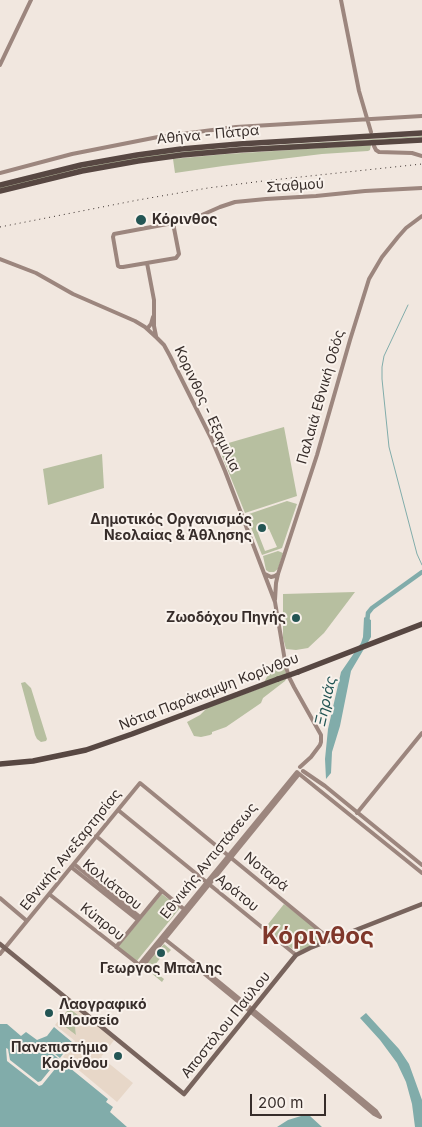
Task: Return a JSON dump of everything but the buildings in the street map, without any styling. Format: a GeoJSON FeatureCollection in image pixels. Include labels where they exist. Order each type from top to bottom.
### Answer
{"type":"FeatureCollection","features":[{"type":"Feature","properties":{"kind":"highway","name":"Αθήνα - Πάτρα"},"geometry":{"type":"LineString","coordinates":[[0,185],[81,165],[164,151],[239,144],[422,133]]}},
{"type":"Feature","properties":{"kind":"highway","name":"Αθήνα - Πάτρα"},"geometry":{"type":"LineString","coordinates":[[0,191],[76,172],[165,157],[422,140]]}},
{"type":"Feature","properties":{"kind":"highway","name":"Νότια Παράκαμψη Κορίνθου"},"geometry":{"type":"LineString","coordinates":[[1,764],[46,759],[100,745],[422,624]]}},
{"type":"Feature","properties":{"kind":"main road","name":"Αποστόλου Παύλου"},"geometry":{"type":"LineString","coordinates":[[5,948],[184,1094],[296,955],[422,904]]}},
{"type":"Feature","properties":{"kind":"main road"},"geometry":{"type":"LineString","coordinates":[[0,944],[5,948]]}},
{"type":"Feature","properties":{"kind":"street"},"geometry":{"type":"LineString","coordinates":[[0,65],[31,0]]}},
{"type":"Feature","properties":{"kind":"street"},"geometry":{"type":"LineString","coordinates":[[341,0],[359,91],[371,132]]}},
{"type":"Feature","properties":{"kind":"street"},"geometry":{"type":"LineString","coordinates":[[0,173],[72,154],[158,137],[236,128],[422,116]]}},
{"type":"Feature","properties":{"kind":"street"},"geometry":{"type":"LineString","coordinates":[[374,146],[378,152],[412,153],[422,156]]}},
{"type":"Feature","properties":{"kind":"street","name":"Σταθμού"},"geometry":{"type":"LineString","coordinates":[[147,263],[118,266],[114,234],[195,218],[226,205],[247,201],[421,188]]}},
{"type":"Feature","properties":{"kind":"street","name":"Παλαιά Εθνική Οδός"},"geometry":{"type":"LineString","coordinates":[[275,602],[278,574],[318,452],[369,279],[382,257],[398,237],[406,228],[422,216]]}},
{"type":"Feature","properties":{"kind":"street"},"geometry":{"type":"LineString","coordinates":[[157,338],[154,300],[147,263],[176,258],[178,256],[173,223]]}},
{"type":"Feature","properties":{"kind":"street","name":"Κορινθος - Εξαμιλια"},"geometry":{"type":"LineString","coordinates":[[0,259],[36,273],[73,294],[130,319],[146,328],[164,345],[211,438],[275,602]]}},
{"type":"Feature","properties":{"kind":"street"},"geometry":{"type":"LineString","coordinates":[[146,328],[155,312]]}},
{"type":"Feature","properties":{"kind":"street"},"geometry":{"type":"LineString","coordinates":[[264,573],[271,577],[278,574]]}},
{"type":"Feature","properties":{"kind":"street","name":"Εθνικής Αντιστάσεως"},"geometry":{"type":"LineString","coordinates":[[140,966],[301,771],[321,744],[322,735],[289,675],[275,602]]}},
{"type":"Feature","properties":{"kind":"street"},"geometry":{"type":"LineString","coordinates":[[354,817],[422,733]]}},
{"type":"Feature","properties":{"kind":"street"},"geometry":{"type":"LineString","coordinates":[[301,771],[325,786],[422,865]]}},
{"type":"Feature","properties":{"kind":"street"},"geometry":{"type":"LineString","coordinates":[[301,771],[422,873]]}},
{"type":"Feature","properties":{"kind":"street","name":"Νοταρά"},"geometry":{"type":"LineString","coordinates":[[140,782],[332,939]]}},
{"type":"Feature","properties":{"kind":"street","name":"Εθνικής Ανεξαρτησίας"},"geometry":{"type":"LineString","coordinates":[[0,954],[140,782]]}},
{"type":"Feature","properties":{"kind":"street","name":"Αράτου"},"geometry":{"type":"LineString","coordinates":[[118,810],[296,955]]}},
{"type":"Feature","properties":{"kind":"street"},"geometry":{"type":"LineString","coordinates":[[96,836],[186,910]]}},
{"type":"Feature","properties":{"kind":"street","name":"Κολιάτσου"},"geometry":{"type":"LineString","coordinates":[[72,865],[139,919]]}},
{"type":"Feature","properties":{"kind":"street"},"geometry":{"type":"LineString","coordinates":[[116,947],[162,891]]}},
{"type":"Feature","properties":{"kind":"street","name":"Κύπρου"},"geometry":{"type":"LineString","coordinates":[[49,894],[140,966]]}},
{"type":"Feature","properties":{"kind":"street"},"geometry":{"type":"LineString","coordinates":[[0,898],[27,921]]}},
{"type":"Feature","properties":{"kind":"street"},"geometry":{"type":"LineString","coordinates":[[163,939],[219,982],[251,1011],[374,1114],[380,1116],[353,1092],[251,1011]]}},
{"type":"Feature","properties":{"kind":"green space"},"geometry":{"type":"Polygon","coordinates":[[[422,136],[226,149],[75,170],[0,189],[0,187],[69,170],[138,157],[198,150],[422,136]]]}},
{"type":"Feature","properties":{"kind":"green space"},"geometry":{"type":"Polygon","coordinates":[[[371,145],[368,151],[322,154],[175,173],[173,159],[226,154],[371,145]]]}},
{"type":"Feature","properties":{"kind":"green space"},"geometry":{"type":"Polygon","coordinates":[[[284,427],[297,496],[245,513],[218,446],[284,427]]]}},
{"type":"Feature","properties":{"kind":"green space"},"geometry":{"type":"Polygon","coordinates":[[[102,454],[104,488],[48,505],[43,469],[102,454]]]}},
{"type":"Feature","properties":{"kind":"green space","name":"Δημοτικός Οργανισμός Νεολαίας & Άθλησης"},"geometry":{"type":"Polygon","coordinates":[[[287,501],[297,504],[282,548],[262,555],[246,515],[287,501]],[[269,529],[258,533],[265,551],[277,547],[269,529]]]}},
{"type":"Feature","properties":{"kind":"green space"},"geometry":{"type":"Polygon","coordinates":[[[278,551],[283,553],[278,569],[274,572],[269,572],[266,570],[263,556],[278,551]]]}},
{"type":"Feature","properties":{"kind":"green space"},"geometry":{"type":"Polygon","coordinates":[[[355,592],[324,633],[308,648],[286,649],[283,638],[283,594],[355,592]]]}},
{"type":"Feature","properties":{"kind":"green space"},"geometry":{"type":"Polygon","coordinates":[[[284,662],[285,681],[263,698],[261,703],[226,727],[212,732],[210,735],[194,736],[187,722],[200,715],[207,708],[261,688],[269,673],[279,663],[284,662]]]}},
{"type":"Feature","properties":{"kind":"green space"},"geometry":{"type":"Polygon","coordinates":[[[25,682],[31,688],[47,739],[46,741],[41,742],[35,735],[21,683],[25,682]]]}},
{"type":"Feature","properties":{"kind":"green space"},"geometry":{"type":"Polygon","coordinates":[[[162,894],[180,908],[136,962],[118,947],[162,894]]]}},
{"type":"Feature","properties":{"kind":"green space"},"geometry":{"type":"Polygon","coordinates":[[[284,904],[321,932],[321,941],[295,951],[265,928],[284,904]]]}},
{"type":"Feature","properties":{"kind":"green space"},"geometry":{"type":"Polygon","coordinates":[[[164,944],[171,950],[168,953],[166,951],[154,966],[156,968],[154,971],[164,979],[162,982],[144,967],[164,944]]]}},
{"type":"Feature","properties":{"kind":"green space"},"geometry":{"type":"Polygon","coordinates":[[[69,1008],[84,1019],[75,1021],[76,1036],[59,1022],[69,1008]]]}},
{"type":"Feature","properties":{"kind":"shaded area"},"geometry":{"type":"Polygon","coordinates":[[[72,1004],[115,1039],[101,1057],[133,1083],[117,1102],[63,1057],[75,1041],[55,1025],[72,1004]],[[69,1008],[59,1022],[76,1035],[75,1020],[83,1019],[69,1008]]]}},
{"type":"Feature","properties":{"kind":"water"},"geometry":{"type":"Polygon","coordinates":[[[365,617],[371,620],[371,637],[351,671],[340,726],[332,752],[331,773],[326,779],[325,759],[328,729],[341,672],[361,643],[365,617]]]}},
{"type":"Feature","properties":{"kind":"water"},"geometry":{"type":"Polygon","coordinates":[[[366,1013],[399,1049],[409,1064],[422,1100],[422,1127],[415,1127],[412,1104],[406,1082],[397,1063],[360,1018],[366,1013]]]}},
{"type":"Feature","properties":{"kind":"water"},"geometry":{"type":"Polygon","coordinates":[[[0,1024],[7,1024],[21,1036],[26,1032],[37,1040],[47,1036],[54,1027],[72,1042],[60,1058],[43,1046],[59,1059],[41,1081],[38,1082],[10,1060],[8,1049],[6,1048],[7,1061],[39,1086],[55,1069],[65,1064],[108,1099],[106,1102],[113,1107],[110,1112],[127,1127],[0,1127],[0,1024]]]}},
{"type":"Feature","properties":{"kind":"water"},"geometry":{"type":"Polygon","coordinates":[[[301,1116],[310,1116],[322,1127],[277,1127],[288,1120],[301,1116]]]}},
{"type":"Feature","properties":{"kind":"waterway"},"geometry":{"type":"LineString","coordinates":[[408,305],[384,356],[382,379],[389,447],[417,554],[422,565]]}},
{"type":"Feature","properties":{"kind":"waterway","name":"Ξηριάς"},"geometry":{"type":"LineString","coordinates":[[367,624],[368,613],[372,608],[422,572]]}},
{"type":"Feature","properties":{"kind":"railway"},"geometry":{"type":"LineString","coordinates":[[0,227],[208,188],[422,164]]}},
{"type":"Feature","properties":{"kind":"place","name":"Κόρινθος"},"geometry":{"type":"Point","coordinates":[141,220]}},
{"type":"Feature","properties":{"kind":"place","name":"Δημοτικός Οργανισμός Νεολαίας & Άθλησης"},"geometry":{"type":"Point","coordinates":[262,528]}},
{"type":"Feature","properties":{"kind":"place","name":"Ζωοδόχου Πηγής"},"geometry":{"type":"Point","coordinates":[296,618]}},
{"type":"Feature","properties":{"kind":"place","name":"Γεωργος Μπαλης"},"geometry":{"type":"Point","coordinates":[161,953]}},
{"type":"Feature","properties":{"kind":"place","name":"Λαογραφικό Μουσείο"},"geometry":{"type":"Point","coordinates":[49,1013]}},
{"type":"Feature","properties":{"kind":"place","name":"Πανεπιστήμιο Κορίνθου"},"geometry":{"type":"Point","coordinates":[118,1056]}},
{"type":"Feature","properties":{"kind":"district","name":"Κόρινθος"},"geometry":{"type":"Point","coordinates":[318,937]}}]}
